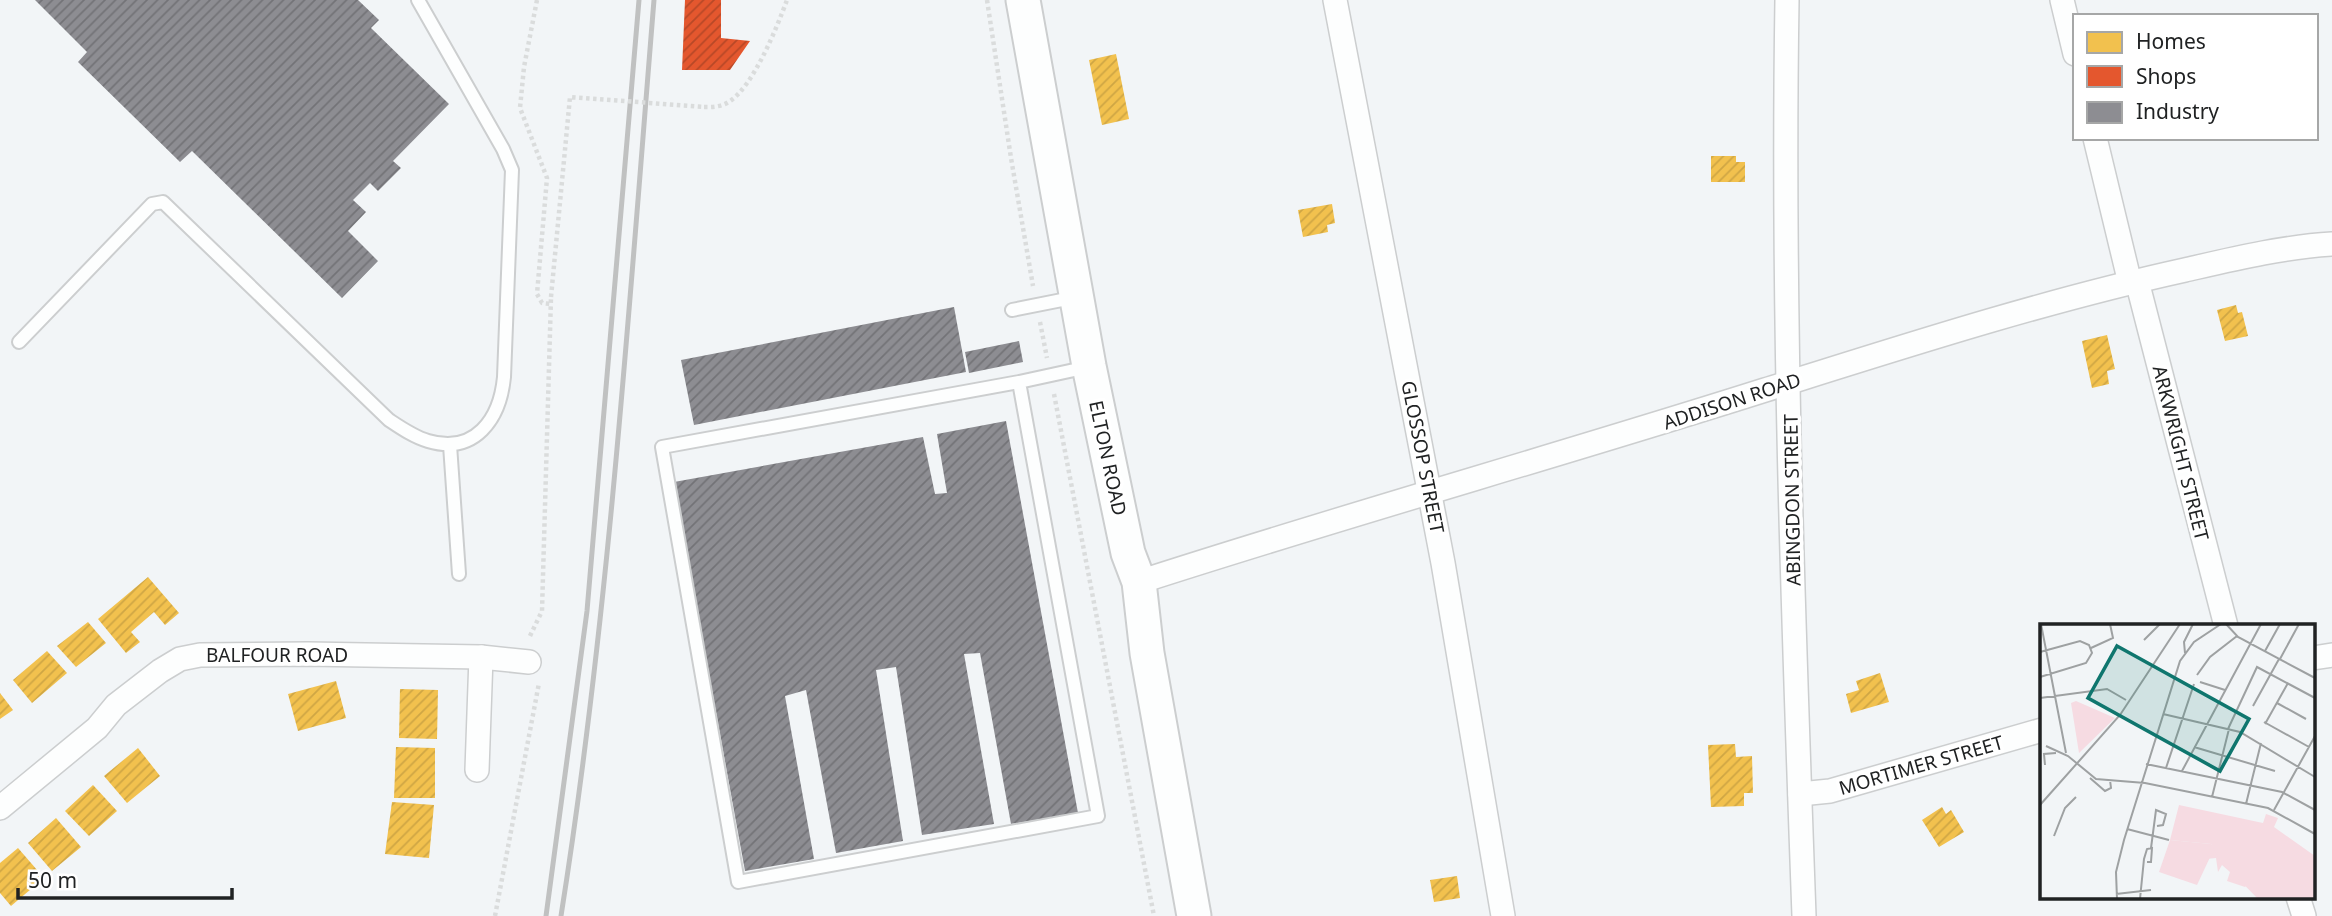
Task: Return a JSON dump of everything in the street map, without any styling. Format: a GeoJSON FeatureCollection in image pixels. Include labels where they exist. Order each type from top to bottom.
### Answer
{"type":"FeatureCollection","features":[{"type":"Feature","properties":{"kind":"street","name":"ELTON ROAD"},"geometry":{"type":"LineString","coordinates":[[1023,0],[1089,366],[1128,553],[1139,582],[1149,666],[1191,915]]}},
{"type":"Feature","properties":{"kind":"street","name":"GLOSSOP STREET"},"geometry":{"type":"LineString","coordinates":[[1335,0],[1430,494],[1503,916]]}},
{"type":"Feature","properties":{"kind":"street","name":"ABINGDON STREET"},"geometry":{"type":"LineString","coordinates":[[1787,0],[1789,383],[1804,916]]}},
{"type":"Feature","properties":{"kind":"street"},"geometry":{"type":"LineString","coordinates":[[2062,0],[2073,46]]}},
{"type":"Feature","properties":{"kind":"street","name":"ARKWRIGHT STREET"},"geometry":{"type":"LineString","coordinates":[[2096,140],[2226,624]]}},
{"type":"Feature","properties":{"kind":"street","name":"ADDISON ROAD"},"geometry":{"type":"LineString","coordinates":[[1139,582],[1789,383],[2134,282],[2267,252],[2332,244]]}},
{"type":"Feature","properties":{"kind":"street","name":"BALFOUR ROAD"},"geometry":{"type":"LineString","coordinates":[[0,808],[97,728],[116,705],[180,659],[200,655],[481,657],[534,671]]}},
{"type":"Feature","properties":{"kind":"street"},"geometry":{"type":"LineString","coordinates":[[2314,658],[2332,655]]}},
{"type":"Feature","properties":{"kind":"street"},"geometry":{"type":"LineString","coordinates":[[477,770],[481,657]]}},
{"type":"Feature","properties":{"kind":"street","name":"MORTIMER STREET"},"geometry":{"type":"LineString","coordinates":[[1800,794],[1830,791],[2040,731]]}},
{"type":"Feature","properties":{"kind":"street"},"geometry":{"type":"LineString","coordinates":[[2298,898],[2304,916]]}},
{"type":"Feature","properties":{"kind":"lane"},"geometry":{"type":"LineString","coordinates":[[19,341],[152,204],[163,202],[389,420],[419,438],[450,445],[461,443],[485,429],[503,391],[513,180],[509,161],[418,0]]}},
{"type":"Feature","properties":{"kind":"lane"},"geometry":{"type":"LineString","coordinates":[[1012,310],[1077,297]]}},
{"type":"Feature","properties":{"kind":"lane"},"geometry":{"type":"LineString","coordinates":[[1019,382],[1098,816],[738,882],[662,447],[1019,382],[1089,366]]}},
{"type":"Feature","properties":{"kind":"lane"},"geometry":{"type":"LineString","coordinates":[[450,445],[459,574]]}},
{"type":"Feature","properties":{"kind":"path"},"geometry":{"type":"LineString","coordinates":[[537,0],[524,67],[520,108],[547,178],[537,294],[542,303],[551,300]]}},
{"type":"Feature","properties":{"kind":"path"},"geometry":{"type":"LineString","coordinates":[[528,639],[542,611],[551,300],[570,97],[719,107],[744,88],[778,25],[787,0]]}},
{"type":"Feature","properties":{"kind":"path"},"geometry":{"type":"LineString","coordinates":[[987,0],[1037,305],[1154,916]]}},
{"type":"Feature","properties":{"kind":"path"},"geometry":{"type":"LineString","coordinates":[[495,916],[534,671]]}},
{"type":"Feature","properties":{"kind":"building: Homes"},"geometry":{"type":"Polygon","coordinates":[[[1116,54],[1129,119],[1102,125],[1089,60],[1116,54]]]}},
{"type":"Feature","properties":{"kind":"building: Homes"},"geometry":{"type":"Polygon","coordinates":[[[1711,156],[1736,156],[1736,162],[1745,162],[1745,182],[1711,182],[1711,156]]]}},
{"type":"Feature","properties":{"kind":"building: Homes"},"geometry":{"type":"Polygon","coordinates":[[[1332,204],[1335,223],[1327,225],[1328,232],[1303,237],[1298,210],[1332,204]]]}},
{"type":"Feature","properties":{"kind":"building: Homes"},"geometry":{"type":"Polygon","coordinates":[[[2236,305],[2238,313],[2242,312],[2248,336],[2225,341],[2217,310],[2236,305]]]}},
{"type":"Feature","properties":{"kind":"building: Homes"},"geometry":{"type":"Polygon","coordinates":[[[2107,335],[2115,369],[2107,371],[2109,384],[2092,388],[2082,341],[2107,335]]]}},
{"type":"Feature","properties":{"kind":"building: Homes"},"geometry":{"type":"Polygon","coordinates":[[[148,577],[179,613],[165,625],[154,612],[131,632],[140,642],[126,653],[98,619],[148,577]]]}},
{"type":"Feature","properties":{"kind":"building: Homes"},"geometry":{"type":"Polygon","coordinates":[[[88,622],[106,643],[76,667],[57,646],[88,622]]]}},
{"type":"Feature","properties":{"kind":"building: Homes"},"geometry":{"type":"Polygon","coordinates":[[[47,651],[67,673],[32,703],[13,680],[47,651]]]}},
{"type":"Feature","properties":{"kind":"building: Homes"},"geometry":{"type":"Polygon","coordinates":[[[1880,673],[1889,702],[1851,713],[1846,694],[1859,690],[1856,681],[1880,673]]]}},
{"type":"Feature","properties":{"kind":"building: Homes"},"geometry":{"type":"Polygon","coordinates":[[[336,681],[346,718],[298,731],[288,694],[336,681]]]}},
{"type":"Feature","properties":{"kind":"building: Homes"},"geometry":{"type":"Polygon","coordinates":[[[400,689],[438,690],[437,739],[399,738],[400,689]]]}},
{"type":"Feature","properties":{"kind":"building: Homes"},"geometry":{"type":"Polygon","coordinates":[[[0,693],[13,710],[0,719],[0,693]]]}},
{"type":"Feature","properties":{"kind":"building: Homes"},"geometry":{"type":"Polygon","coordinates":[[[1735,744],[1736,757],[1752,756],[1753,793],[1744,793],[1744,806],[1711,807],[1708,745],[1735,744]]]}},
{"type":"Feature","properties":{"kind":"building: Homes"},"geometry":{"type":"Polygon","coordinates":[[[396,747],[435,748],[435,798],[394,798],[396,747]]]}},
{"type":"Feature","properties":{"kind":"building: Homes"},"geometry":{"type":"Polygon","coordinates":[[[138,748],[160,776],[127,803],[104,776],[138,748]]]}},
{"type":"Feature","properties":{"kind":"building: Homes"},"geometry":{"type":"Polygon","coordinates":[[[93,785],[117,811],[89,836],[65,811],[93,785]]]}},
{"type":"Feature","properties":{"kind":"building: Homes"},"geometry":{"type":"Polygon","coordinates":[[[392,802],[434,805],[429,858],[385,854],[392,802]]]}},
{"type":"Feature","properties":{"kind":"building: Homes"},"geometry":{"type":"Polygon","coordinates":[[[1942,807],[1946,814],[1951,810],[1964,832],[1939,847],[1922,820],[1942,807]]]}},
{"type":"Feature","properties":{"kind":"building: Homes"},"geometry":{"type":"Polygon","coordinates":[[[56,818],[81,847],[52,871],[28,843],[56,818]]]}},
{"type":"Feature","properties":{"kind":"building: Homes"},"geometry":{"type":"Polygon","coordinates":[[[18,848],[44,878],[11,906],[0,893],[0,863],[18,848]]]}},
{"type":"Feature","properties":{"kind":"building: Homes"},"geometry":{"type":"Polygon","coordinates":[[[1457,876],[1460,898],[1434,902],[1430,880],[1457,876]]]}},
{"type":"Feature","properties":{"kind":"building: Shops"},"geometry":{"type":"Polygon","coordinates":[[[685,0],[721,0],[721,38],[750,41],[730,70],[682,70],[685,0]]]}},
{"type":"Feature","properties":{"kind":"building: Industry"},"geometry":{"type":"Polygon","coordinates":[[[35,0],[358,0],[379,20],[371,28],[449,104],[393,161],[401,168],[378,191],[370,183],[353,200],[366,212],[348,231],[378,261],[342,298],[192,151],[180,162],[78,62],[87,52],[35,0]]]}},
{"type":"Feature","properties":{"kind":"building: Industry"},"geometry":{"type":"Polygon","coordinates":[[[954,307],[966,372],[694,425],[681,360],[954,307]]]}},
{"type":"Feature","properties":{"kind":"building: Industry"},"geometry":{"type":"Polygon","coordinates":[[[1019,341],[1023,362],[969,373],[965,352],[1019,341]]]}},
{"type":"Feature","properties":{"kind":"building: Industry"},"geometry":{"type":"Polygon","coordinates":[[[1006,421],[1078,813],[1011,824],[980,653],[964,654],[994,824],[922,835],[896,667],[876,670],[903,841],[836,853],[806,690],[785,696],[814,859],[745,871],[674,482],[923,437],[935,494],[947,493],[937,434],[1006,421]]]}},
{"type":"Feature","properties":{"kind":"railway"},"geometry":{"type":"LineString","coordinates":[[546,916],[587,611],[639,0]]}},
{"type":"Feature","properties":{"kind":"railway"},"geometry":{"type":"LineString","coordinates":[[561,916],[578,802],[605,574],[654,0]]}}]}
